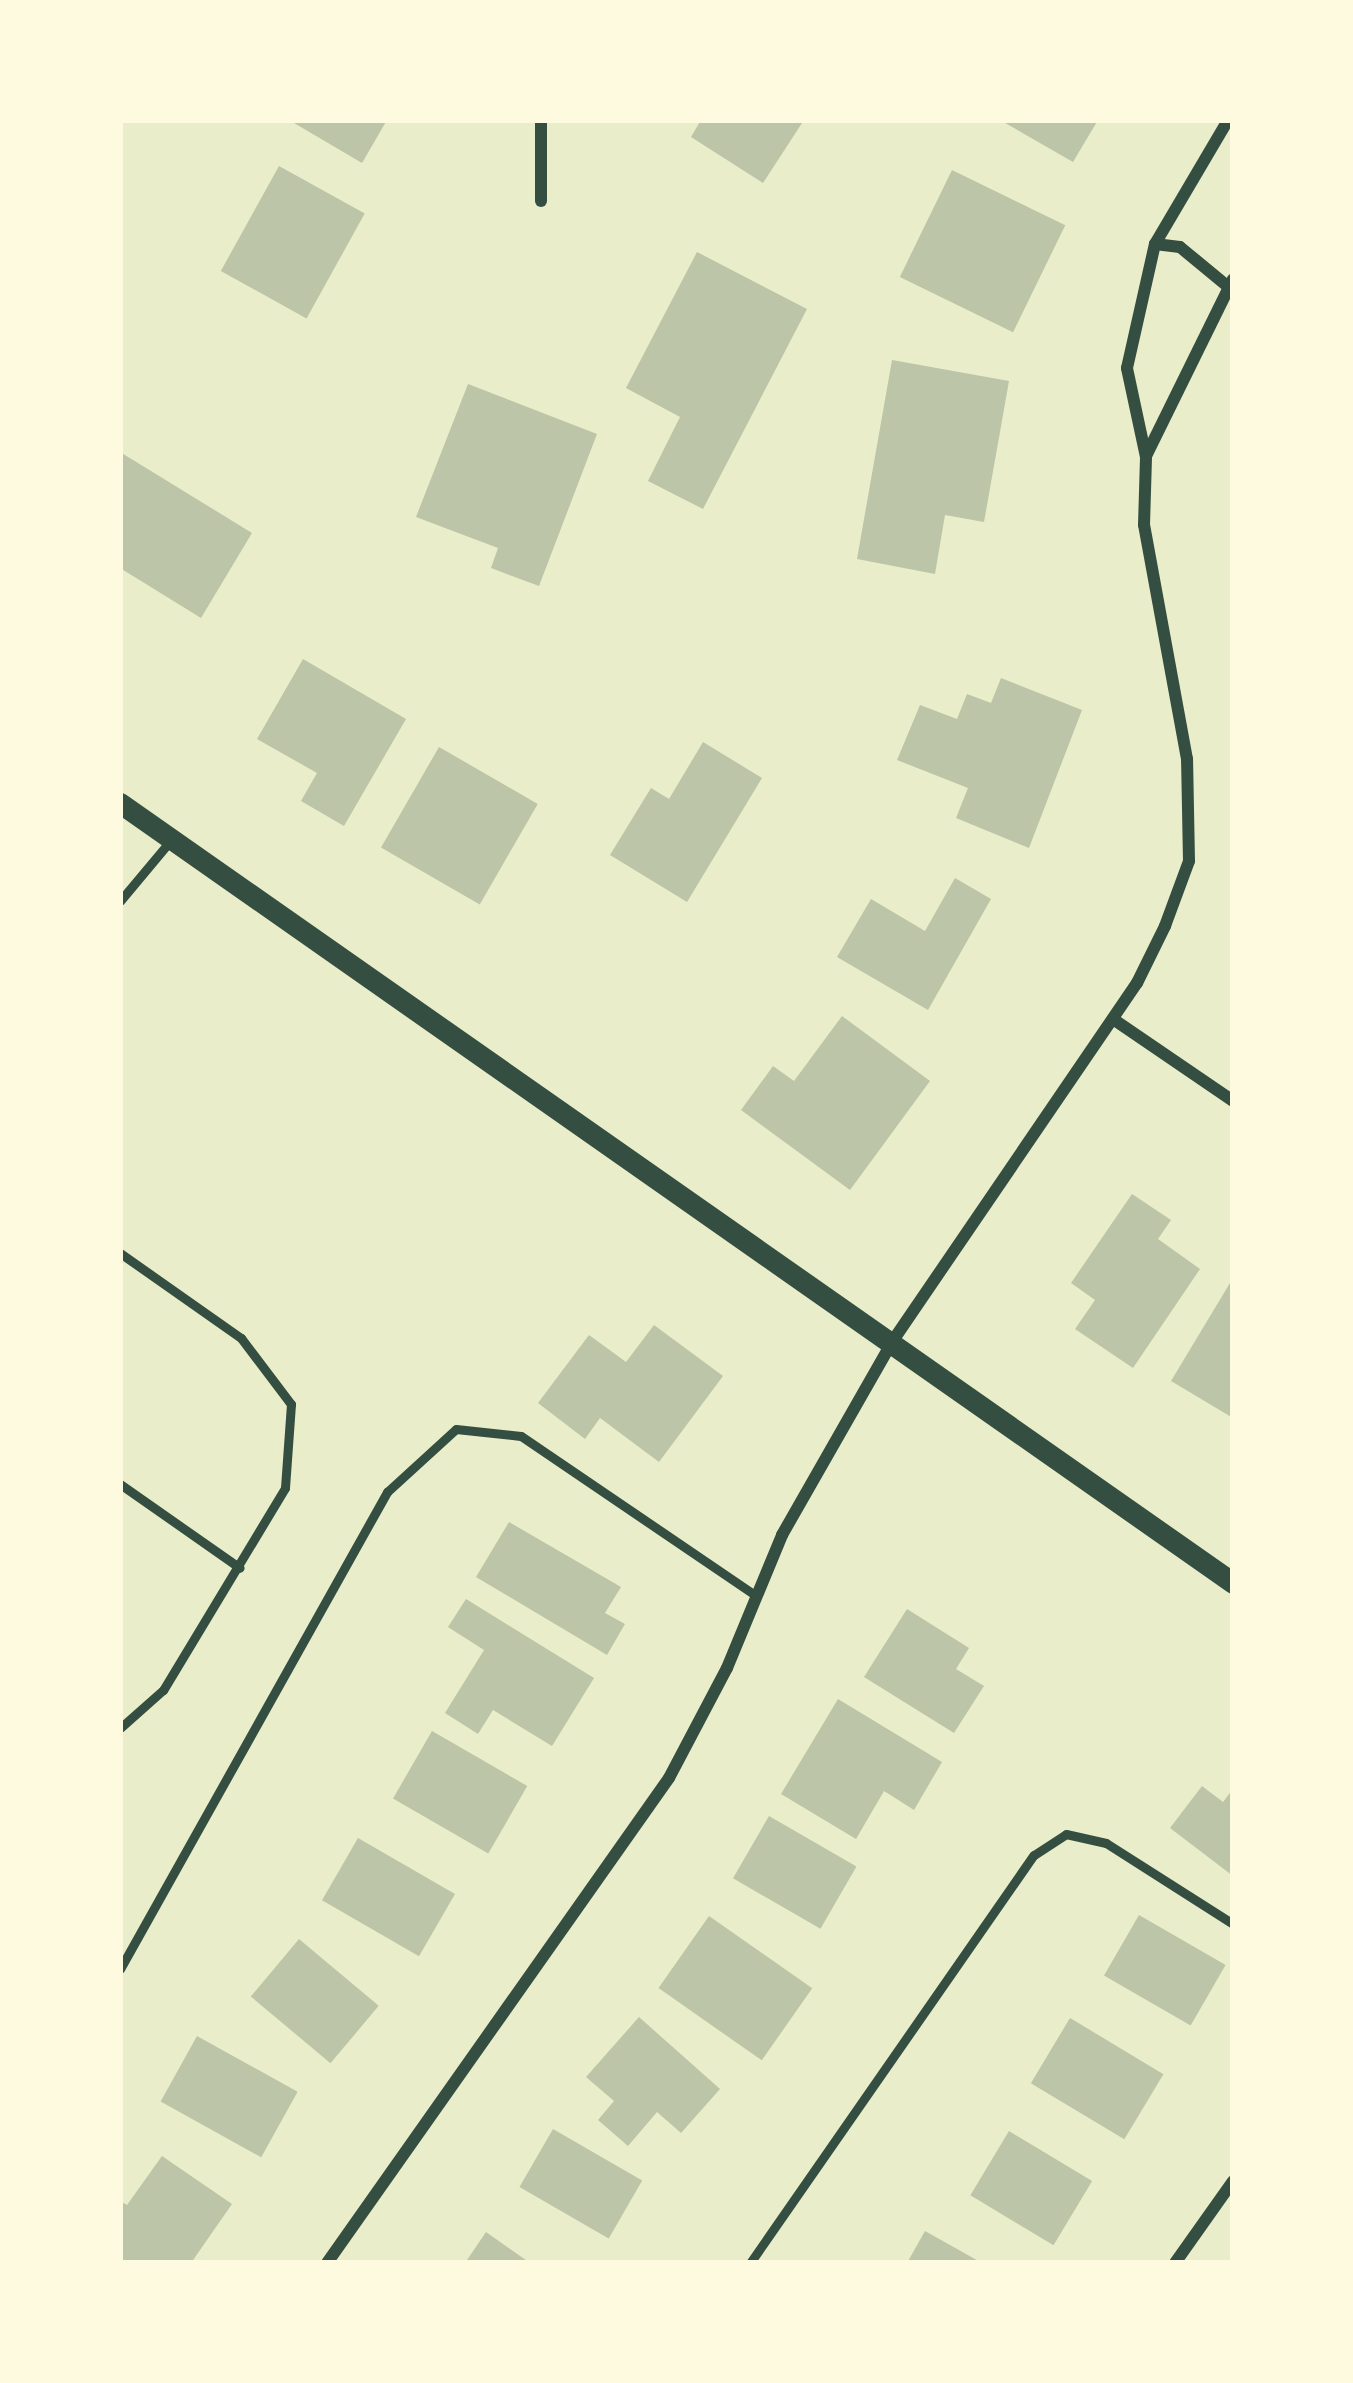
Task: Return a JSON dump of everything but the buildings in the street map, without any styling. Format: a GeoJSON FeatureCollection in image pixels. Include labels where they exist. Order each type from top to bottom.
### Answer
{"type":"FeatureCollection","features":[{"type":"Feature","properties":{"kind":"street"},"geometry":{"type":"LineString","coordinates":[[541,120],[541,201]]}},
{"type":"Feature","properties":{"kind":"street"},"geometry":{"type":"LineString","coordinates":[[327,2263],[669,1778],[782,1534],[892,1342],[1113,1019],[1166,926],[1189,861],[1187,759],[1144,525],[1146,457],[1127,368],[1155,244],[1228,120]]}},
{"type":"Feature","properties":{"kind":"street"},"geometry":{"type":"LineString","coordinates":[[1146,457],[1231,286],[1180,247],[1155,244]]}},
{"type":"Feature","properties":{"kind":"street"},"geometry":{"type":"LineString","coordinates":[[120,803],[1233,1583]]}},
{"type":"Feature","properties":{"kind":"street"},"geometry":{"type":"LineString","coordinates":[[1113,1019],[1233,1101]]}},
{"type":"Feature","properties":{"kind":"street"},"geometry":{"type":"LineString","coordinates":[[1175,2263],[1233,2181]]}},
{"type":"Feature","properties":{"kind":"lane"},"geometry":{"type":"LineString","coordinates":[[120,901],[172,839]]}},
{"type":"Feature","properties":{"kind":"lane"},"geometry":{"type":"LineString","coordinates":[[120,1253],[242,1338],[291,1404],[285,1488],[163,1690],[120,1728]]}},
{"type":"Feature","properties":{"kind":"lane"},"geometry":{"type":"LineString","coordinates":[[120,1969],[387,1492],[456,1429],[521,1436],[756,1596]]}},
{"type":"Feature","properties":{"kind":"lane"},"geometry":{"type":"LineString","coordinates":[[120,1484],[240,1568]]}},
{"type":"Feature","properties":{"kind":"lane"},"geometry":{"type":"LineString","coordinates":[[750,2263],[1034,1856],[1066,1834],[1106,1843],[1233,1924]]}}]}
